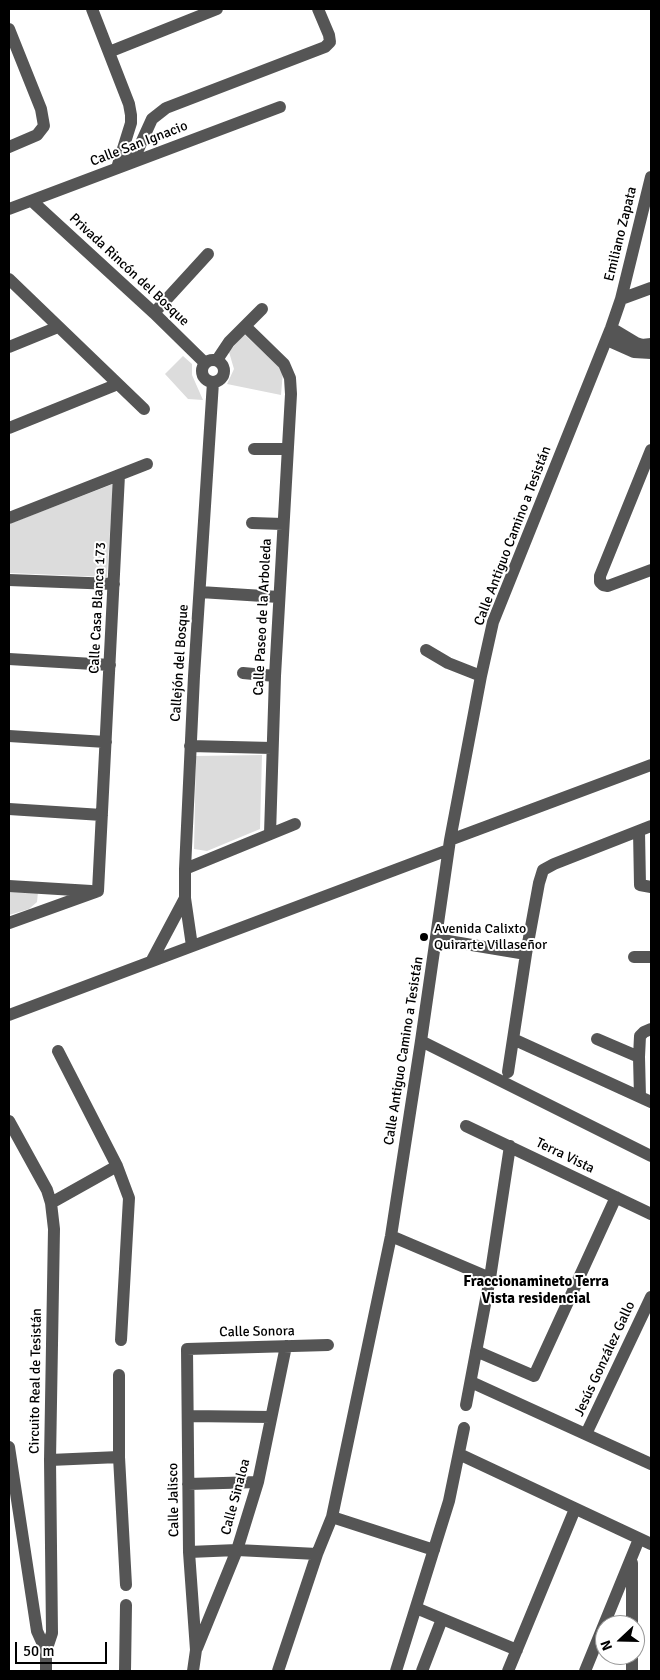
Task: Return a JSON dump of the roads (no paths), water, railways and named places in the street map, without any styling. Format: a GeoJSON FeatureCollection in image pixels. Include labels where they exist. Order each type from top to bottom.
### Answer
{"type":"FeatureCollection","features":[{"type":"Feature","properties":{"kind":"street"},"geometry":{"type":"LineString","coordinates":[[92,9],[129,104],[131,116],[131,123],[117,168]]}},
{"type":"Feature","properties":{"kind":"street"},"geometry":{"type":"LineString","coordinates":[[108,52],[217,9]]}},
{"type":"Feature","properties":{"kind":"street"},"geometry":{"type":"LineString","coordinates":[[117,168],[137,152],[152,119],[166,108],[325,47],[330,42],[329,35],[318,9]]}},
{"type":"Feature","properties":{"kind":"street"},"geometry":{"type":"LineString","coordinates":[[9,29],[41,109],[44,126],[37,135],[9,147]]}},
{"type":"Feature","properties":{"kind":"street","name":"Calle San Ignacio"},"geometry":{"type":"LineString","coordinates":[[9,210],[280,108]]}},
{"type":"Feature","properties":{"kind":"street","name":"Emiliano Zapata"},"geometry":{"type":"LineString","coordinates":[[621,299],[651,177]]}},
{"type":"Feature","properties":{"kind":"street","name":"Privada Rincón del Bosque"},"geometry":{"type":"LineString","coordinates":[[32,201],[154,313],[211,361]]}},
{"type":"Feature","properties":{"kind":"street"},"geometry":{"type":"LineString","coordinates":[[154,313],[208,254]]}},
{"type":"Feature","properties":{"kind":"street"},"geometry":{"type":"LineString","coordinates":[[9,280],[144,409]]}},
{"type":"Feature","properties":{"kind":"street"},"geometry":{"type":"LineString","coordinates":[[621,299],[651,288]]}},
{"type":"Feature","properties":{"kind":"street","name":"Calle Antiguo Camino a Tesistán"},"geometry":{"type":"LineString","coordinates":[[278,1671],[332,1517],[391,1236],[449,845],[480,676],[494,622],[609,334],[621,299]]}},
{"type":"Feature","properties":{"kind":"street"},"geometry":{"type":"LineString","coordinates":[[211,361],[223,366],[224,375],[214,382],[205,379],[202,371],[211,361],[229,342],[262,309]]}},
{"type":"Feature","properties":{"kind":"street","name":"Calle Paseo de la Arboleda"},"geometry":{"type":"LineString","coordinates":[[245,326],[284,364],[290,378],[291,394],[282,524],[270,834]]}},
{"type":"Feature","properties":{"kind":"street"},"geometry":{"type":"LineString","coordinates":[[9,347],[58,327]]}},
{"type":"Feature","properties":{"kind":"street"},"geometry":{"type":"LineString","coordinates":[[609,334],[642,345],[651,344]]}},
{"type":"Feature","properties":{"kind":"street"},"geometry":{"type":"LineString","coordinates":[[609,334],[634,352],[651,353]]}},
{"type":"Feature","properties":{"kind":"street","name":"Callejón del Bosque"},"geometry":{"type":"LineString","coordinates":[[192,946],[184,898],[184,869],[190,746],[214,382]]}},
{"type":"Feature","properties":{"kind":"street"},"geometry":{"type":"LineString","coordinates":[[9,428],[118,384]]}},
{"type":"Feature","properties":{"kind":"street"},"geometry":{"type":"LineString","coordinates":[[254,449],[287,449]]}},
{"type":"Feature","properties":{"kind":"street"},"geometry":{"type":"LineString","coordinates":[[651,450],[600,576],[600,582],[608,586],[651,570]]}},
{"type":"Feature","properties":{"kind":"street"},"geometry":{"type":"LineString","coordinates":[[9,518],[147,464]]}},
{"type":"Feature","properties":{"kind":"street","name":"Calle Casa Blanca 173"},"geometry":{"type":"LineString","coordinates":[[98,891],[119,475]]}},
{"type":"Feature","properties":{"kind":"street"},"geometry":{"type":"LineString","coordinates":[[252,524],[282,524]]}},
{"type":"Feature","properties":{"kind":"street"},"geometry":{"type":"LineString","coordinates":[[9,580],[114,584]]}},
{"type":"Feature","properties":{"kind":"street"},"geometry":{"type":"LineString","coordinates":[[200,592],[280,597]]}},
{"type":"Feature","properties":{"kind":"street"},"geometry":{"type":"LineString","coordinates":[[426,650],[448,663],[480,676]]}},
{"type":"Feature","properties":{"kind":"street"},"geometry":{"type":"LineString","coordinates":[[9,659],[110,665]]}},
{"type":"Feature","properties":{"kind":"street"},"geometry":{"type":"LineString","coordinates":[[243,673],[275,676]]}},
{"type":"Feature","properties":{"kind":"street"},"geometry":{"type":"LineString","coordinates":[[9,736],[106,742]]}},
{"type":"Feature","properties":{"kind":"street"},"geometry":{"type":"LineString","coordinates":[[190,746],[272,748]]}},
{"type":"Feature","properties":{"kind":"street"},"geometry":{"type":"LineString","coordinates":[[9,1015],[192,946],[651,765]]}},
{"type":"Feature","properties":{"kind":"street"},"geometry":{"type":"LineString","coordinates":[[9,809],[102,815]]}},
{"type":"Feature","properties":{"kind":"street"},"geometry":{"type":"LineString","coordinates":[[184,869],[295,824]]}},
{"type":"Feature","properties":{"kind":"street"},"geometry":{"type":"LineString","coordinates":[[508,1072],[526,954],[543,870],[651,826]]}},
{"type":"Feature","properties":{"kind":"street"},"geometry":{"type":"LineString","coordinates":[[639,831],[640,885],[651,887]]}},
{"type":"Feature","properties":{"kind":"street"},"geometry":{"type":"LineString","coordinates":[[9,886],[98,891]]}},
{"type":"Feature","properties":{"kind":"street"},"geometry":{"type":"LineString","coordinates":[[9,923],[98,891]]}},
{"type":"Feature","properties":{"kind":"street"},"geometry":{"type":"LineString","coordinates":[[152,960],[184,898]]}},
{"type":"Feature","properties":{"kind":"street"},"geometry":{"type":"LineString","coordinates":[[436,939],[526,954]]}},
{"type":"Feature","properties":{"kind":"street"},"geometry":{"type":"LineString","coordinates":[[634,957],[651,957]]}},
{"type":"Feature","properties":{"kind":"street"},"geometry":{"type":"LineString","coordinates":[[646,1100],[639,1057],[640,1036],[651,1029]]}},
{"type":"Feature","properties":{"kind":"street"},"geometry":{"type":"LineString","coordinates":[[513,1039],[646,1100]]}},
{"type":"Feature","properties":{"kind":"street"},"geometry":{"type":"LineString","coordinates":[[598,1039],[639,1057]]}},
{"type":"Feature","properties":{"kind":"street"},"geometry":{"type":"LineString","coordinates":[[421,1040],[651,1156]]}},
{"type":"Feature","properties":{"kind":"street"},"geometry":{"type":"LineString","coordinates":[[58,1051],[117,1166],[129,1198],[121,1340]]}},
{"type":"Feature","properties":{"kind":"street","name":"Circuito Real de Tesistán"},"geometry":{"type":"LineString","coordinates":[[9,1121],[46,1190],[51,1203],[54,1229],[50,1460],[52,1633],[46,1651],[46,1671]]}},
{"type":"Feature","properties":{"kind":"street","name":"Terra Vista"},"geometry":{"type":"LineString","coordinates":[[466,1126],[651,1214]]}},
{"type":"Feature","properties":{"kind":"street"},"geometry":{"type":"LineString","coordinates":[[466,1405],[490,1278],[510,1146]]}},
{"type":"Feature","properties":{"kind":"street"},"geometry":{"type":"LineString","coordinates":[[51,1203],[117,1166]]}},
{"type":"Feature","properties":{"kind":"street"},"geometry":{"type":"LineString","coordinates":[[476,1351],[534,1376],[616,1197]]}},
{"type":"Feature","properties":{"kind":"street"},"geometry":{"type":"LineString","coordinates":[[391,1236],[490,1278]]}},
{"type":"Feature","properties":{"kind":"street","name":"Jesús González Gallo"},"geometry":{"type":"LineString","coordinates":[[586,1434],[651,1298]]}},
{"type":"Feature","properties":{"kind":"street","name":"Calle Sonora"},"geometry":{"type":"LineString","coordinates":[[186,1349],[328,1345]]}},
{"type":"Feature","properties":{"kind":"street","name":"Calle Sinaloa"},"geometry":{"type":"LineString","coordinates":[[196,1650],[237,1550],[258,1482],[286,1346]]}},
{"type":"Feature","properties":{"kind":"street","name":"Calle Jalisco"},"geometry":{"type":"LineString","coordinates":[[186,1349],[189,1552],[196,1650]]}},
{"type":"Feature","properties":{"kind":"street"},"geometry":{"type":"LineString","coordinates":[[118,1375],[119,1456],[126,1585]]}},
{"type":"Feature","properties":{"kind":"street"},"geometry":{"type":"LineString","coordinates":[[471,1382],[651,1464]]}},
{"type":"Feature","properties":{"kind":"street"},"geometry":{"type":"LineString","coordinates":[[188,1416],[272,1417]]}},
{"type":"Feature","properties":{"kind":"street"},"geometry":{"type":"LineString","coordinates":[[396,1671],[449,1502],[464,1428]]}},
{"type":"Feature","properties":{"kind":"street","name":"Circuito Real de Tesistán"},"geometry":{"type":"LineString","coordinates":[[9,1447],[37,1631],[46,1651]]}},
{"type":"Feature","properties":{"kind":"street"},"geometry":{"type":"LineString","coordinates":[[459,1454],[651,1544]]}},
{"type":"Feature","properties":{"kind":"street"},"geometry":{"type":"LineString","coordinates":[[50,1460],[119,1456]]}},
{"type":"Feature","properties":{"kind":"street"},"geometry":{"type":"LineString","coordinates":[[188,1484],[258,1482]]}},
{"type":"Feature","properties":{"kind":"street"},"geometry":{"type":"LineString","coordinates":[[508,1671],[575,1509]]}},
{"type":"Feature","properties":{"kind":"street"},"geometry":{"type":"LineString","coordinates":[[332,1517],[434,1550]]}},
{"type":"Feature","properties":{"kind":"street"},"geometry":{"type":"LineString","coordinates":[[585,1671],[638,1538]]}},
{"type":"Feature","properties":{"kind":"street"},"geometry":{"type":"LineString","coordinates":[[189,1552],[237,1550],[318,1554]]}},
{"type":"Feature","properties":{"kind":"street"},"geometry":{"type":"LineString","coordinates":[[632,1554],[632,1615]]}},
{"type":"Feature","properties":{"kind":"street"},"geometry":{"type":"LineString","coordinates":[[125,1671],[126,1605]]}},
{"type":"Feature","properties":{"kind":"street"},"geometry":{"type":"LineString","coordinates":[[416,1608],[516,1650]]}},
{"type":"Feature","properties":{"kind":"street"},"geometry":{"type":"LineString","coordinates":[[422,1671],[442,1619]]}},
{"type":"Feature","properties":{"kind":"street"},"geometry":{"type":"LineString","coordinates":[[193,1671],[196,1650]]}},
{"type":"Feature","properties":{"kind":"place","name":"Avenida Calixto Quirarte Villaseñor"},"geometry":{"type":"Point","coordinates":[424,937]}},
{"type":"Feature","properties":{"kind":"district","name":"Fraccionamineto Terra Vista residencial"},"geometry":{"type":"Point","coordinates":[536,1290]}}]}
